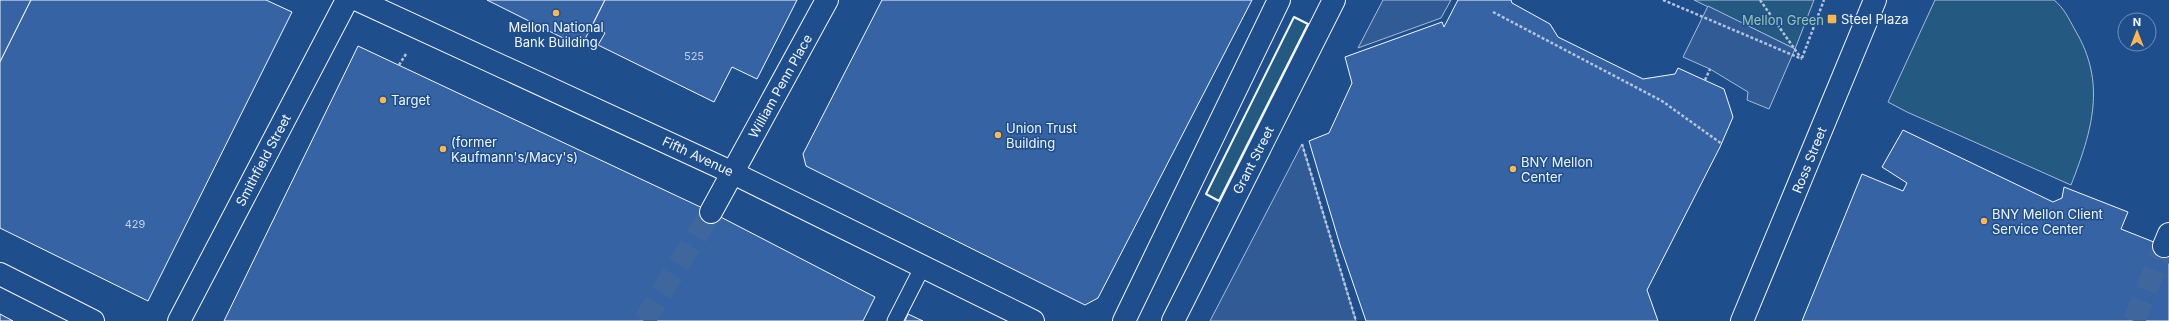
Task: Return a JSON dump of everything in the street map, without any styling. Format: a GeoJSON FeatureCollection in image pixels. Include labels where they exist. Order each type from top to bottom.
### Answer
{"type":"FeatureCollection","features":[{"type":"Feature","properties":{"kind":"main road","name":"Smithfield Street"},"geometry":{"type":"LineString","coordinates":[[179,321],[347,0]]}},
{"type":"Feature","properties":{"kind":"main road","name":"Fifth Avenue"},"geometry":{"type":"LineString","coordinates":[[358,0],[733,173],[922,268],[1033,321]]}},
{"type":"Feature","properties":{"kind":"main road","name":"William Penn Place"},"geometry":{"type":"LineString","coordinates":[[711,212],[827,0]]}},
{"type":"Feature","properties":{"kind":"main road"},"geometry":{"type":"LineString","coordinates":[[1124,321],[1279,0]]}},
{"type":"Feature","properties":{"kind":"main road","name":"Grant Street"},"geometry":{"type":"LineString","coordinates":[[1173,321],[1334,0]]}},
{"type":"Feature","properties":{"kind":"main road","name":"Ross Street"},"geometry":{"type":"LineString","coordinates":[[1742,321],[1875,0]]}},
{"type":"Feature","properties":{"kind":"main road"},"geometry":{"type":"LineString","coordinates":[[0,274],[93,321]]}},
{"type":"Feature","properties":{"kind":"lane"},"geometry":{"type":"LineString","coordinates":[[894,321],[922,268]]}},
{"type":"Feature","properties":{"kind":"path"},"geometry":{"type":"LineString","coordinates":[[1664,0],[1802,59]]}},
{"type":"Feature","properties":{"kind":"path"},"geometry":{"type":"LineString","coordinates":[[1760,0],[1802,59]]}},
{"type":"Feature","properties":{"kind":"path"},"geometry":{"type":"LineString","coordinates":[[1802,59],[1824,0]]}},
{"type":"Feature","properties":{"kind":"path"},"geometry":{"type":"LineString","coordinates":[[1492,12],[1662,101],[1722,144]]}},
{"type":"Feature","properties":{"kind":"path"},"geometry":{"type":"LineString","coordinates":[[399,66],[408,51]]}},
{"type":"Feature","properties":{"kind":"path"},"geometry":{"type":"LineString","coordinates":[[1705,80],[1710,69]]}},
{"type":"Feature","properties":{"kind":"path"},"geometry":{"type":"LineString","coordinates":[[1302,144],[1356,321]]}},
{"type":"Feature","properties":{"kind":"green space","name":"Mellon Green"},"geometry":{"type":"Polygon","coordinates":[[[1694,0],[1814,0],[1795,49],[1694,0]]]}},
{"type":"Feature","properties":{"kind":"green space"},"geometry":{"type":"Polygon","coordinates":[[[1935,0],[2054,0],[2058,3],[2071,22],[2085,50],[2091,69],[2093,88],[2093,107],[2090,126],[2079,165],[2071,185],[1907,112],[1888,102],[1935,0]]]}},
{"type":"Feature","properties":{"kind":"green space"},"geometry":{"type":"Polygon","coordinates":[[[1294,17],[1308,24],[1219,201],[1206,194],[1294,17]]]}},
{"type":"Feature","properties":{"kind":"shaded area"},"geometry":{"type":"Polygon","coordinates":[[[1383,0],[1451,0],[1441,18],[1358,48],[1383,0]]]}},
{"type":"Feature","properties":{"kind":"shaded area"},"geometry":{"type":"Polygon","coordinates":[[[1708,6],[1795,49],[1769,109],[1747,100],[1748,92],[1710,69],[1683,57],[1708,6]]]}},
{"type":"Feature","properties":{"kind":"shaded area"},"geometry":{"type":"Polygon","coordinates":[[[1302,144],[1356,321],[1210,321],[1302,144]]]}},
{"type":"Feature","properties":{"kind":"building"},"geometry":{"type":"Polygon","coordinates":[[[0,0],[31,0],[0,62],[0,0]]]}},
{"type":"Feature","properties":{"kind":"building"},"geometry":{"type":"Polygon","coordinates":[[[31,0],[266,0],[292,12],[148,301],[0,228],[0,62],[31,0]]]}},
{"type":"Feature","properties":{"kind":"building","name":"Mellon National Bank Building"},"geometry":{"type":"Polygon","coordinates":[[[487,0],[605,0],[581,47],[487,0]]]}},
{"type":"Feature","properties":{"kind":"building"},"geometry":{"type":"Polygon","coordinates":[[[605,0],[797,0],[757,79],[732,67],[714,102],[598,45],[605,33],[592,26],[605,0]]]}},
{"type":"Feature","properties":{"kind":"building","name":"Union Trust Building"},"geometry":{"type":"Polygon","coordinates":[[[882,0],[1252,0],[1098,298],[1085,305],[806,166],[803,154],[882,0]]]}},
{"type":"Feature","properties":{"kind":"building","name":"BNY Mellon Center"},"geometry":{"type":"Polygon","coordinates":[[[1458,0],[1511,0],[1512,3],[1550,24],[1558,37],[1643,79],[1675,74],[1678,68],[1724,89],[1733,117],[1720,147],[1647,290],[1658,321],[1366,321],[1340,245],[1309,141],[1329,133],[1352,83],[1345,57],[1442,22],[1444,27],[1458,0]]]}},
{"type":"Feature","properties":{"kind":"building","name":"(former Kaufmann's/Macy's)"},"geometry":{"type":"Polygon","coordinates":[[[358,46],[711,212],[875,297],[863,321],[224,321],[358,46]]]}},
{"type":"Feature","properties":{"kind":"building","name":"BNY Mellon Client Service Center"},"geometry":{"type":"Polygon","coordinates":[[[1903,130],[2053,202],[2062,198],[2064,187],[2128,212],[2121,229],[2169,248],[2169,321],[1802,321],[1862,174],[1903,191],[1907,183],[1882,167],[1903,130]]]}},
{"type":"Feature","properties":{"kind":"building"},"geometry":{"type":"Polygon","coordinates":[[[0,314],[13,321],[0,321],[0,314]]]}},
{"type":"Feature","properties":{"kind":"building"},"geometry":{"type":"Polygon","coordinates":[[[908,314],[923,321],[905,321],[908,314]]]}},
{"type":"Feature","properties":{"kind":"tunnel"},"geometry":{"type":"LineString","coordinates":[[644,321],[711,212]]}},
{"type":"Feature","properties":{"kind":"tunnel"},"geometry":{"type":"LineString","coordinates":[[2134,321],[2164,246]]}},
{"type":"Feature","properties":{"kind":"wall"},"geometry":{"type":"LineString","coordinates":[[1294,17],[1308,24],[1219,201],[1206,194],[1294,17]]}},
{"type":"Feature","properties":{"kind":"place","name":"Mellon National Bank Building"},"geometry":{"type":"Point","coordinates":[556,13]}},
{"type":"Feature","properties":{"kind":"place","name":"Steel Plaza"},"geometry":{"type":"Point","coordinates":[1832,19]}},
{"type":"Feature","properties":{"kind":"place","name":"Target"},"geometry":{"type":"Point","coordinates":[383,100]}},
{"type":"Feature","properties":{"kind":"place","name":"Union Trust Building"},"geometry":{"type":"Point","coordinates":[998,135]}},
{"type":"Feature","properties":{"kind":"place","name":"(former Kaufmann's/Macy's)"},"geometry":{"type":"Point","coordinates":[443,149]}},
{"type":"Feature","properties":{"kind":"place","name":"BNY Mellon Center"},"geometry":{"type":"Point","coordinates":[1513,169]}},
{"type":"Feature","properties":{"kind":"place","name":"BNY Mellon Client Service Center"},"geometry":{"type":"Point","coordinates":[1984,221]}}]}
